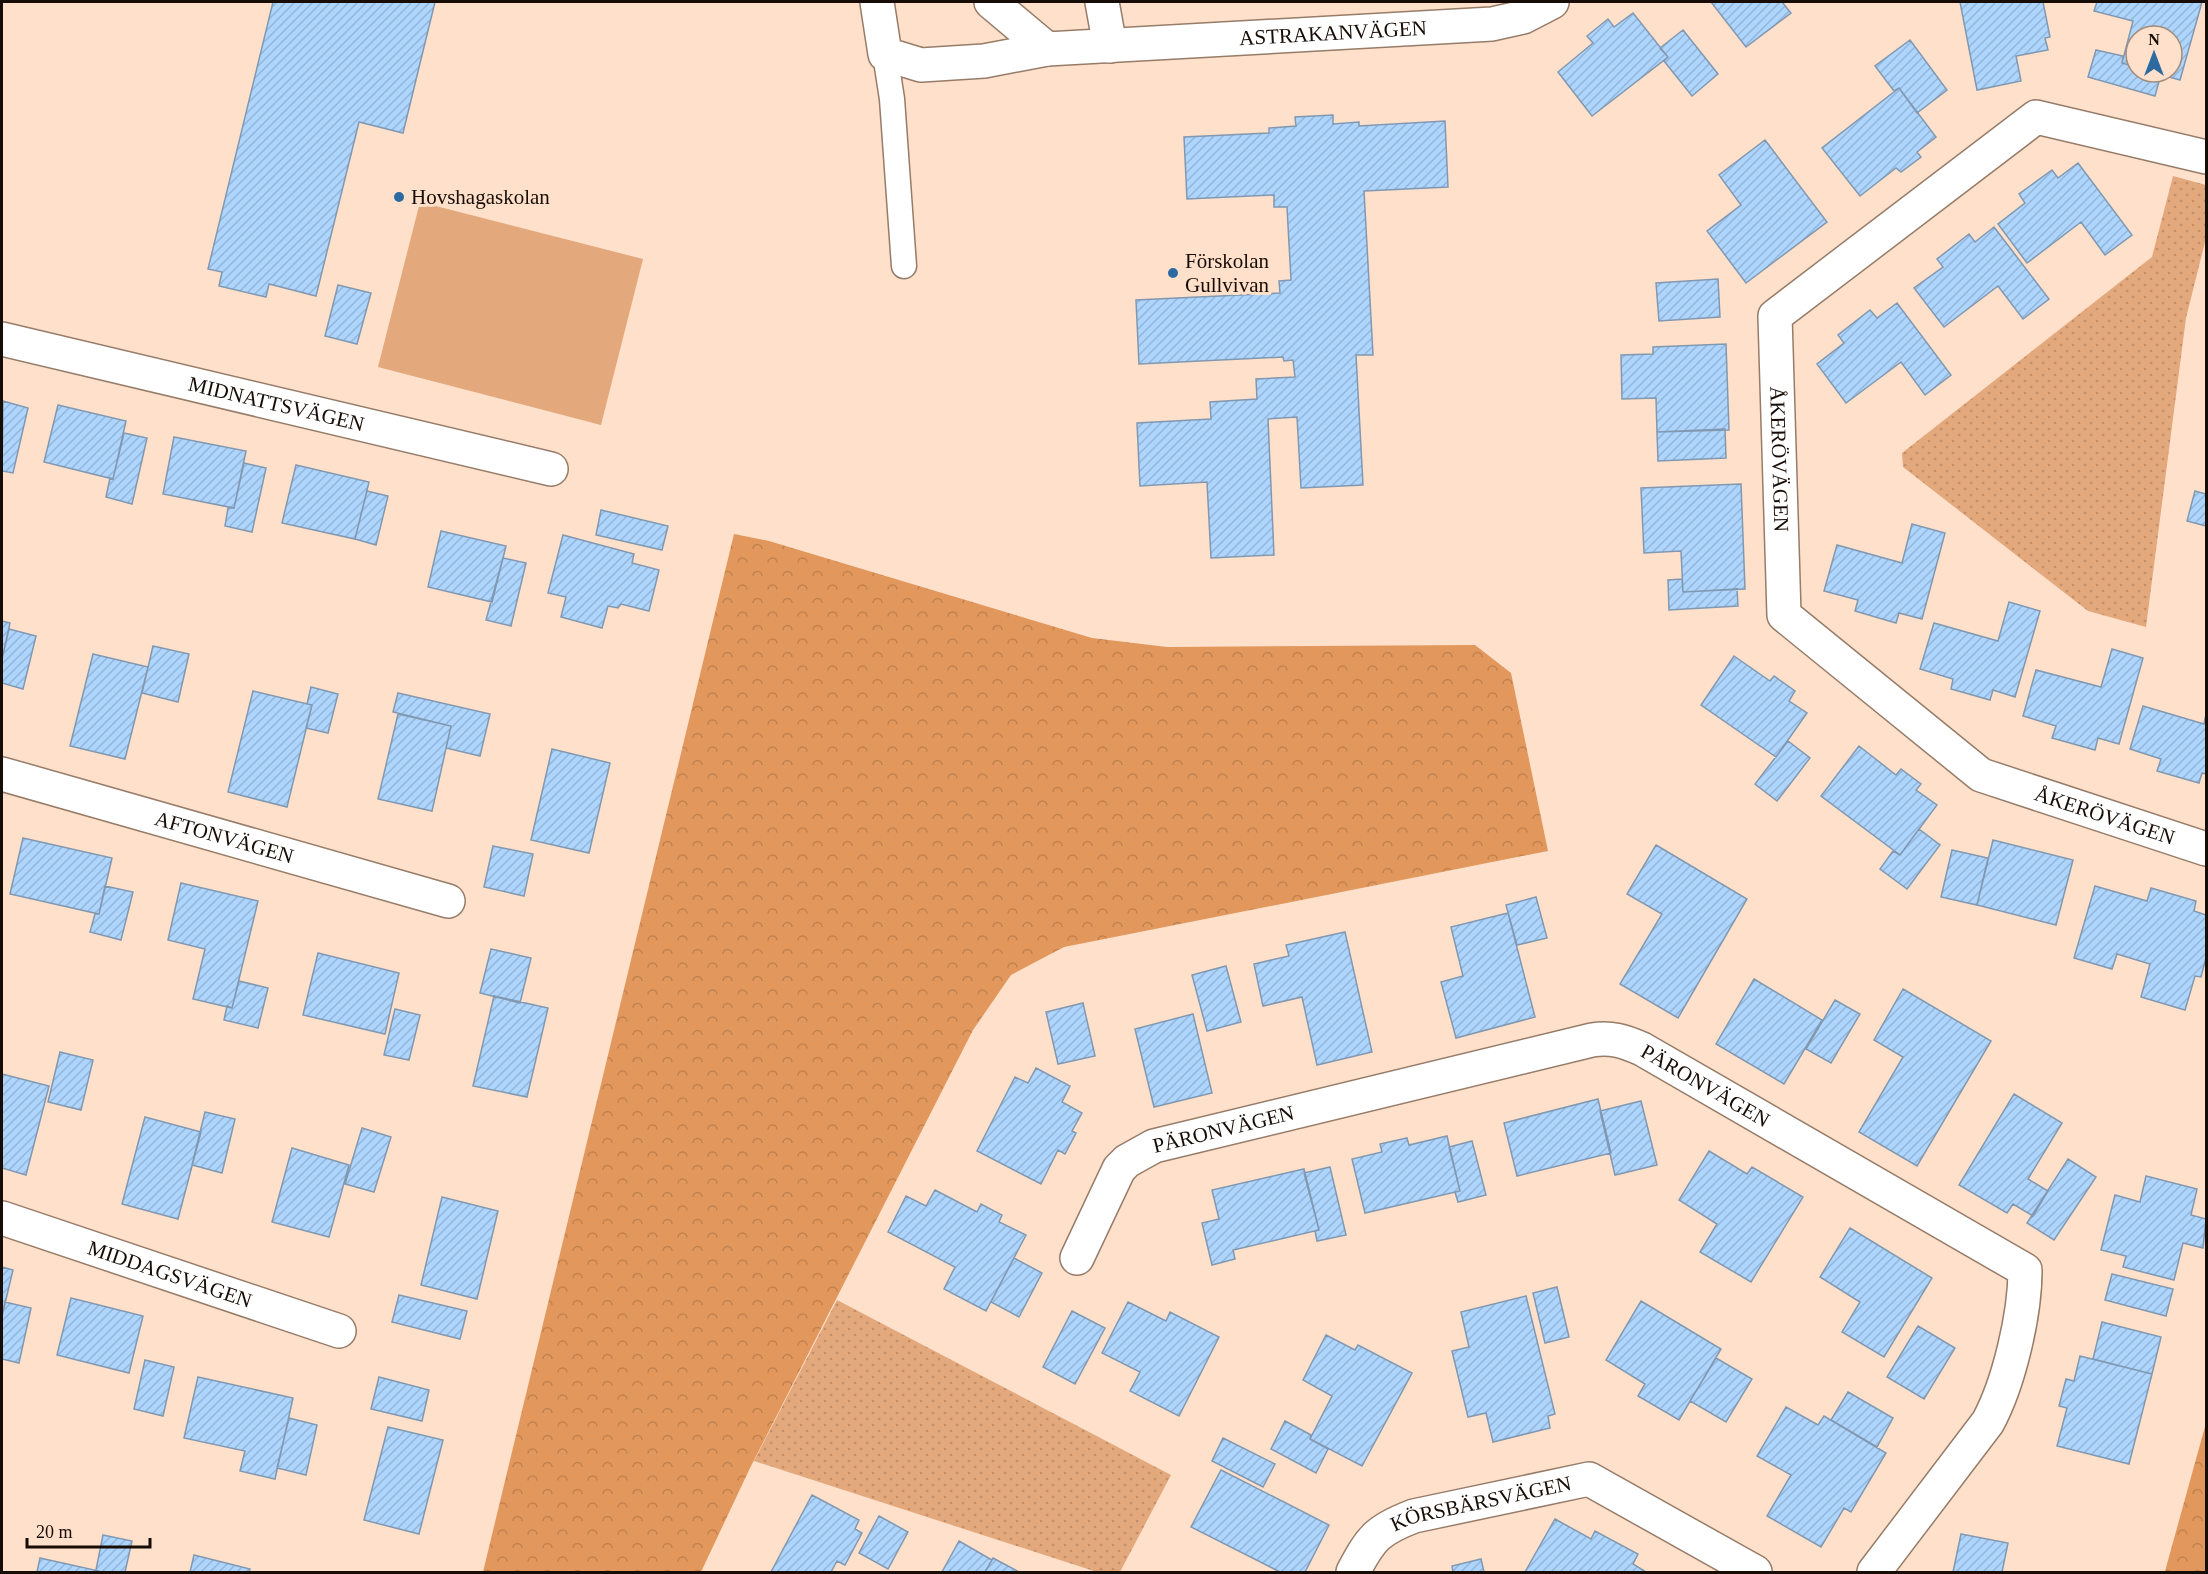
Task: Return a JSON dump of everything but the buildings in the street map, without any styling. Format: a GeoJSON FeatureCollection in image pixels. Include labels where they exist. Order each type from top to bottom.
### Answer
{"type":"FeatureCollection","features":[{"type":"Feature","properties":{"kind":"street"},"geometry":{"type":"LineString","coordinates":[[877,2],[885,54]]}},
{"type":"Feature","properties":{"kind":"street"},"geometry":{"type":"LineString","coordinates":[[991,2],[1047,49]]}},
{"type":"Feature","properties":{"kind":"street"},"geometry":{"type":"LineString","coordinates":[[1102,2],[1110,46]]}},
{"type":"Feature","properties":{"kind":"street","name":"ASTRAKANVÄGEN"},"geometry":{"type":"LineString","coordinates":[[885,54],[921,65],[984,61],[1047,49],[1492,24],[1523,17],[1552,2]]}},
{"type":"Feature","properties":{"kind":"street","name":"ÅKERÖVÄGEN"},"geometry":{"type":"LineString","coordinates":[[2206,156],[2036,117],[1775,316],[1784,615],[1981,775],[2206,849]]}},
{"type":"Feature","properties":{"kind":"street","name":"MIDNATTSVÄGEN"},"geometry":{"type":"LineString","coordinates":[[2,339],[551,469]]}},
{"type":"Feature","properties":{"kind":"street","name":"AFTONVÄGEN"},"geometry":{"type":"LineString","coordinates":[[2,774],[448,901]]}},
{"type":"Feature","properties":{"kind":"street","name":"PÄRONVÄGEN"},"geometry":{"type":"LineString","coordinates":[[1077,1258],[1119,1169],[1127,1161],[1154,1146],[1592,1040],[1606,1038],[1622,1041],[1652,1055],[2025,1270],[2025,1292],[2002,1396],[1988,1422],[1874,1572]]}},
{"type":"Feature","properties":{"kind":"street","name":"MIDDAGSVÄGEN"},"geometry":{"type":"LineString","coordinates":[[2,1218],[339,1331]]}},
{"type":"Feature","properties":{"kind":"street","name":"KÖRSBÄRSVÄGEN"},"geometry":{"type":"LineString","coordinates":[[1353,1572],[1370,1540],[1391,1525],[1414,1516],[1589,1479],[1755,1572]]}},
{"type":"Feature","properties":{"kind":"lane"},"geometry":{"type":"LineString","coordinates":[[885,54],[892,99],[904,266]]}},
{"type":"Feature","properties":{"kind":"shaded area"},"geometry":{"type":"Polygon","coordinates":[[[2173,176],[2206,185],[2206,238],[2186,318],[2146,627],[2088,611],[1903,467],[1902,453],[2152,257],[2173,176]]]}},
{"type":"Feature","properties":{"kind":"shaded area"},"geometry":{"type":"Polygon","coordinates":[[[420,202],[643,259],[601,425],[378,367],[420,202]]]}},
{"type":"Feature","properties":{"kind":"shaded area"},"geometry":{"type":"Polygon","coordinates":[[[837,1300],[1171,1475],[1120,1572],[1097,1572],[754,1461],[837,1300]]]}},
{"type":"Feature","properties":{"kind":"green space"},"geometry":{"type":"Polygon","coordinates":[[[734,534],[769,541],[1092,638],[1167,647],[1475,645],[1511,673],[1548,851],[1064,947],[1011,975],[973,1030],[750,1468],[701,1572],[483,1572],[734,534]]]}},
{"type":"Feature","properties":{"kind":"green space"},"geometry":{"type":"Polygon","coordinates":[[[2206,1423],[2206,1572],[2165,1572],[2167,1564],[2206,1423]]]}},
{"type":"Feature","properties":{"kind":"place","name":"Hovshagaskolan"},"geometry":{"type":"Point","coordinates":[399,197]}},
{"type":"Feature","properties":{"kind":"place","name":"Förskolan Gullvivan"},"geometry":{"type":"Point","coordinates":[1173,273]}}]}
